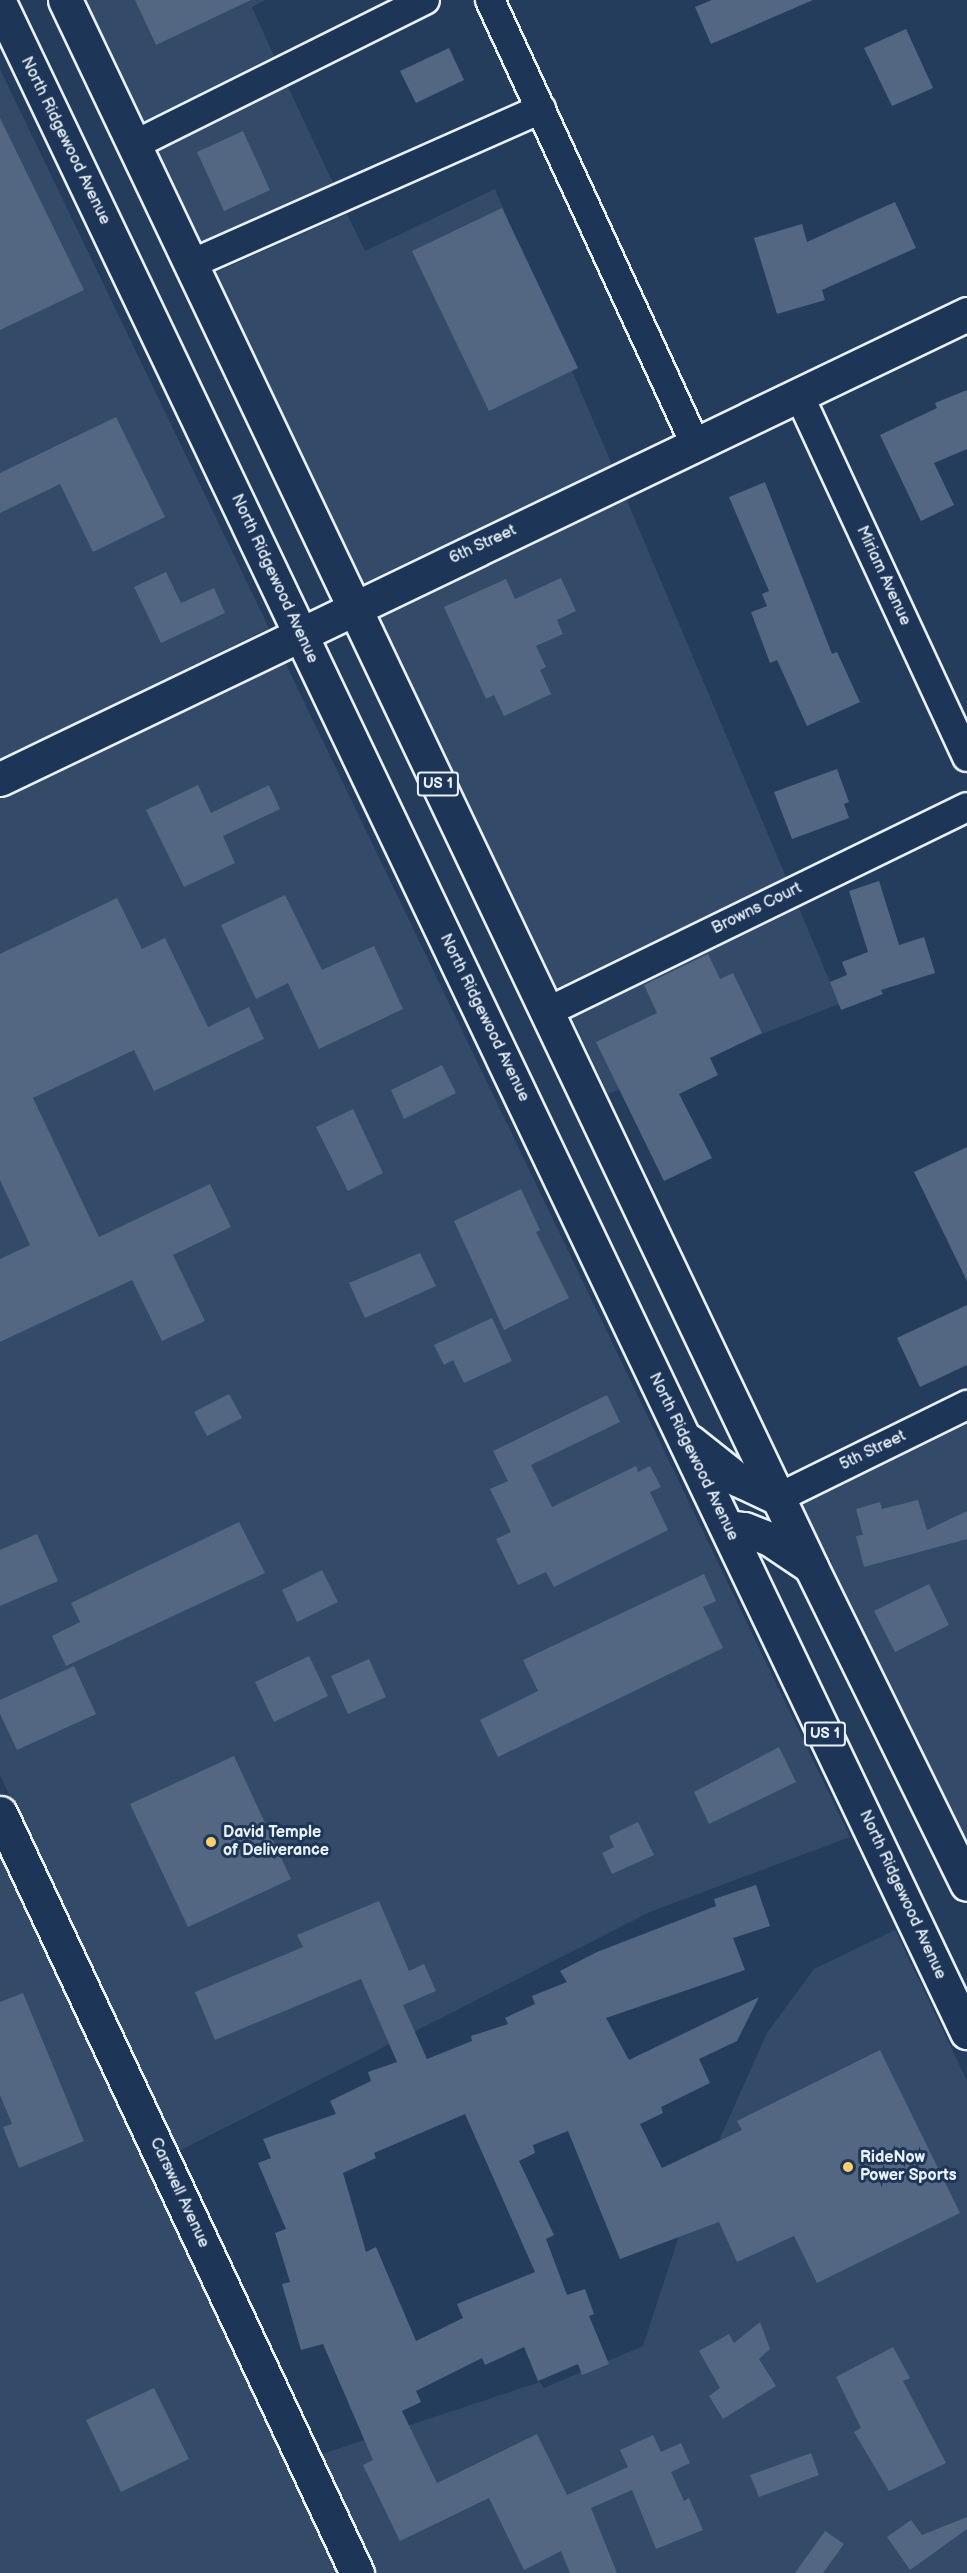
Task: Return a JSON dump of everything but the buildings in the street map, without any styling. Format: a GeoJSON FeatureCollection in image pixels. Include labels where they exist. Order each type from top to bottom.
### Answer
{"type":"FeatureCollection","features":[{"type":"Feature","properties":{"kind":"main road","name":"US 1"},"geometry":{"type":"LineString","coordinates":[[65,0],[778,1498],[967,1884]]}},
{"type":"Feature","properties":{"kind":"main road","name":"North Ridgewood Avenue"},"geometry":{"type":"LineString","coordinates":[[0,4],[967,2032]]}},
{"type":"Feature","properties":{"kind":"main road","name":"6th Street"},"geometry":{"type":"LineString","coordinates":[[0,779],[353,606],[967,314]]}},
{"type":"Feature","properties":{"kind":"main road"},"geometry":{"type":"LineString","coordinates":[[683,1436],[737,1479],[778,1498]]}},
{"type":"Feature","properties":{"kind":"main road"},"geometry":{"type":"LineString","coordinates":[[727,1527],[744,1529],[770,1539],[812,1567]]}},
{"type":"Feature","properties":{"kind":"main road","name":"Carswell Avenue"},"geometry":{"type":"LineString","coordinates":[[0,1813],[357,2573]]}},
{"type":"Feature","properties":{"kind":"street"},"geometry":{"type":"LineString","coordinates":[[134,145],[425,0]]}},
{"type":"Feature","properties":{"kind":"street"},"geometry":{"type":"LineString","coordinates":[[490,0],[695,444]]}},
{"type":"Feature","properties":{"kind":"street"},"geometry":{"type":"LineString","coordinates":[[191,264],[541,109]]}},
{"type":"Feature","properties":{"kind":"street","name":"Miriam Avenue"},"geometry":{"type":"LineString","coordinates":[[799,395],[967,757]]}},
{"type":"Feature","properties":{"kind":"street","name":"Browns Court"},"geometry":{"type":"LineString","coordinates":[[547,1012],[967,807]]}},
{"type":"Feature","properties":{"kind":"street","name":"5th Street"},"geometry":{"type":"LineString","coordinates":[[778,1498],[967,1405]]}},
{"type":"Feature","properties":{"kind":"shaded area"},"geometry":{"type":"Polygon","coordinates":[[[85,0],[265,0],[252,7],[274,56],[142,122],[85,0]]]}},
{"type":"Feature","properties":{"kind":"shaded area"},"geometry":{"type":"Polygon","coordinates":[[[0,69],[269,628],[0,760],[0,69]]]}},
{"type":"Feature","properties":{"kind":"shaded area"},"geometry":{"type":"Polygon","coordinates":[[[288,87],[333,183],[199,242],[156,152],[288,87]]]}},
{"type":"Feature","properties":{"kind":"shaded area"},"geometry":{"type":"Polygon","coordinates":[[[495,189],[612,465],[363,583],[214,273],[347,214],[365,251],[495,189]]]}},
{"type":"Feature","properties":{"kind":"shaded area"},"geometry":{"type":"Polygon","coordinates":[[[625,496],[786,877],[557,988],[377,614],[625,496]]]}},
{"type":"Feature","properties":{"kind":"shaded area"},"geometry":{"type":"Polygon","coordinates":[[[283,658],[850,1837],[650,1912],[177,2152],[0,1775],[0,798],[283,658]]]}},
{"type":"Feature","properties":{"kind":"shaded area"},"geometry":{"type":"Polygon","coordinates":[[[799,908],[839,1004],[608,1094],[572,1018],[799,908]]]}},
{"type":"Feature","properties":{"kind":"shaded area"},"geometry":{"type":"Polygon","coordinates":[[[967,1424],[967,1849],[829,1567],[832,1561],[823,1555],[799,1506],[967,1424]]]}},
{"type":"Feature","properties":{"kind":"shaded area"},"geometry":{"type":"Polygon","coordinates":[[[0,1850],[339,2573],[0,2573],[0,1850]]]}},
{"type":"Feature","properties":{"kind":"shaded area"},"geometry":{"type":"Polygon","coordinates":[[[895,1930],[967,2081],[967,2573],[374,2573],[319,2455],[540,2382],[544,2388],[643,2346],[686,2214],[767,2033],[814,1969],[895,1930]]]}},
{"type":"Feature","properties":{"kind":"place","name":"David Temple of Deliverance"},"geometry":{"type":"Point","coordinates":[211,1842]}},
{"type":"Feature","properties":{"kind":"place","name":"RideNow Power Sports"},"geometry":{"type":"Point","coordinates":[848,2167]}}]}
